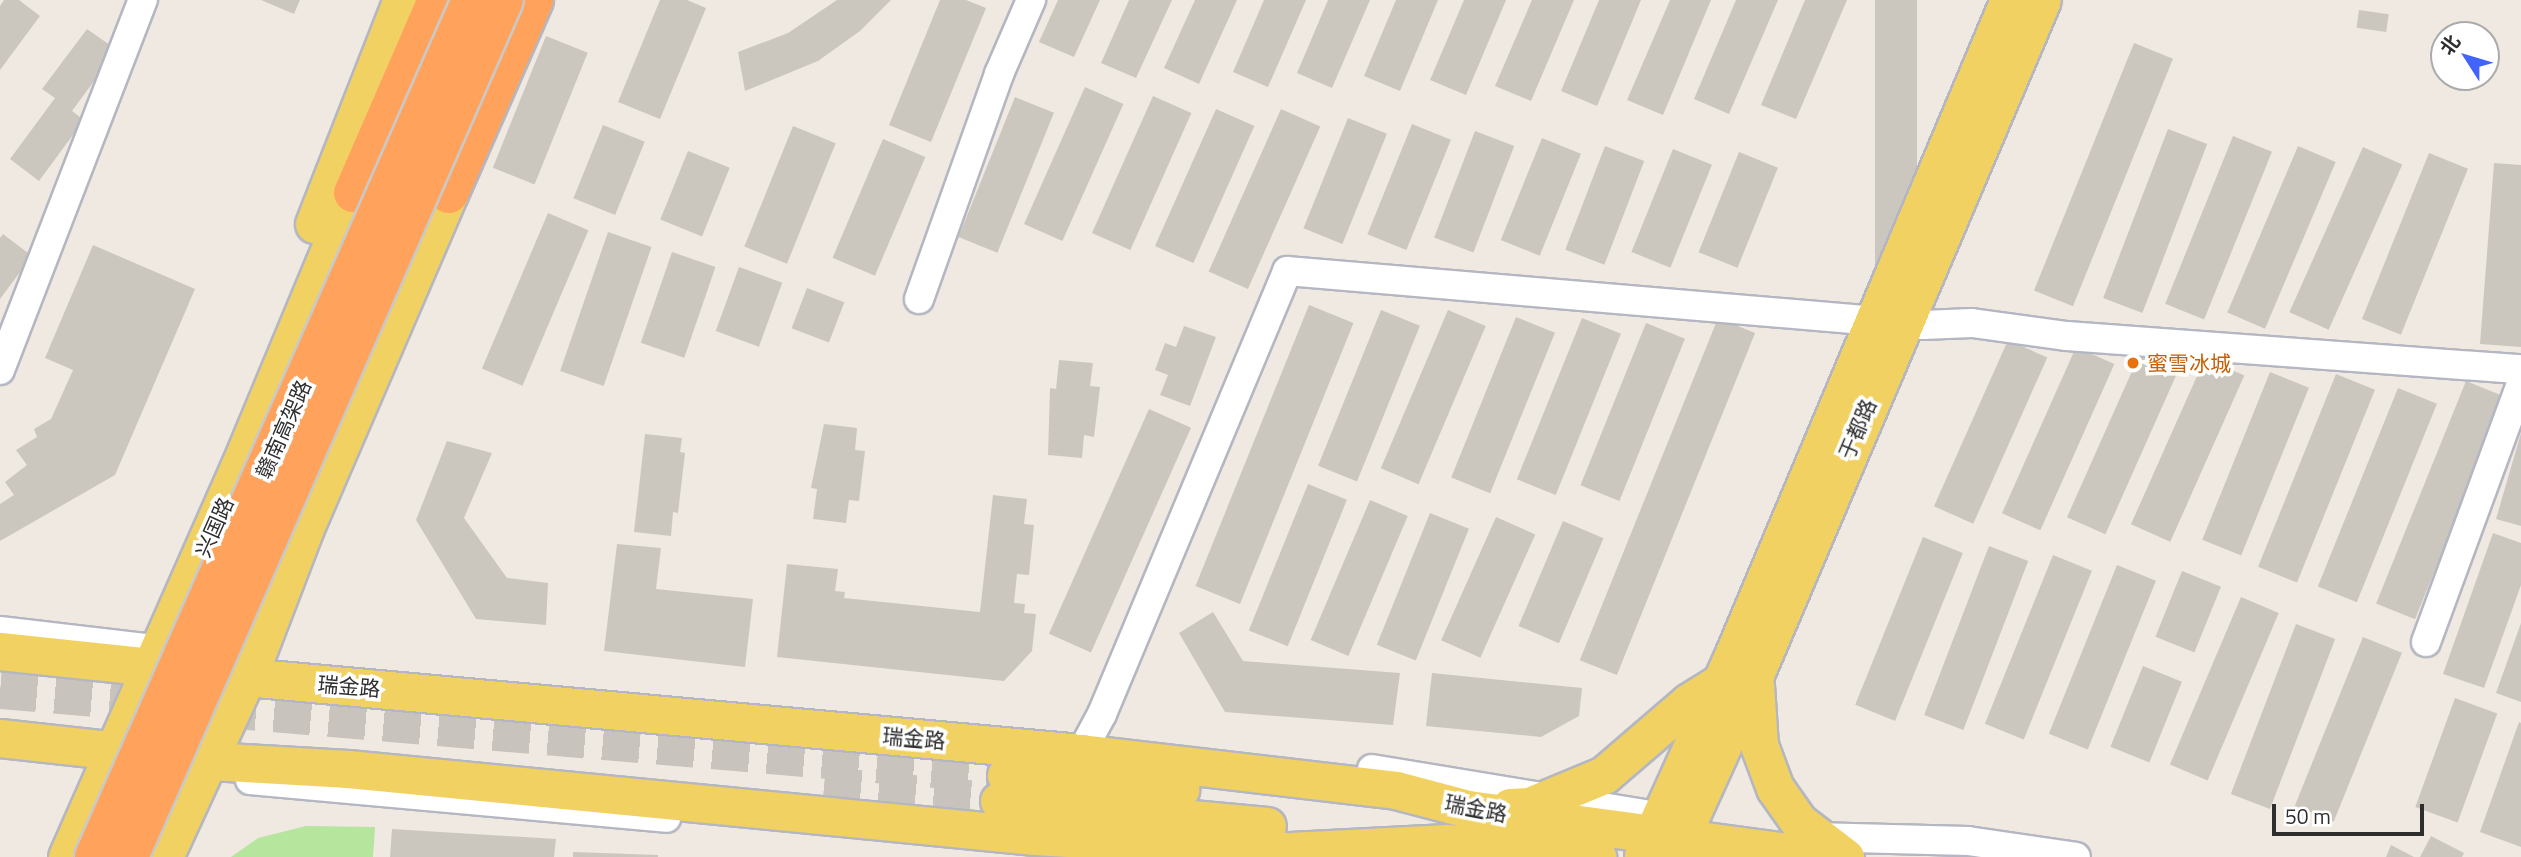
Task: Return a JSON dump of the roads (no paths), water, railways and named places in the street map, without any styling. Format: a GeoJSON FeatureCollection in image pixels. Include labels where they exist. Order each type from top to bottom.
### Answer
{"type":"FeatureCollection","features":[{"type":"Feature","properties":{"kind":"highway"},"geometry":{"type":"LineString","coordinates":[[353,193],[437,0]]}},
{"type":"Feature","properties":{"kind":"highway","name":"赣南高架路"},"geometry":{"type":"LineString","coordinates":[[94,857],[471,0]]}},
{"type":"Feature","properties":{"kind":"highway","name":"赣南高架路"},"geometry":{"type":"LineString","coordinates":[[129,857],[504,0]]}},
{"type":"Feature","properties":{"kind":"highway"},"geometry":{"type":"LineString","coordinates":[[449,194],[534,0]]}},
{"type":"Feature","properties":{"kind":"main road"},"geometry":{"type":"LineString","coordinates":[[213,528],[318,211],[402,0]]}},
{"type":"Feature","properties":{"kind":"main road"},"geometry":{"type":"LineString","coordinates":[[337,454],[355,381],[521,0]]}},
{"type":"Feature","properties":{"kind":"main road","name":"于都路"},"geometry":{"type":"LineString","coordinates":[[1667,838],[1739,677],[1887,322],[2009,0]]}},
{"type":"Feature","properties":{"kind":"main road","name":"于都路"},"geometry":{"type":"LineString","coordinates":[[1887,322],[2042,0]]}},
{"type":"Feature","properties":{"kind":"main road","name":"兴国路"},"geometry":{"type":"LineString","coordinates":[[67,857],[213,528],[353,193]]}},
{"type":"Feature","properties":{"kind":"main road"},"geometry":{"type":"LineString","coordinates":[[164,857],[250,669],[337,454],[449,194]]}},
{"type":"Feature","properties":{"kind":"main road","name":"瑞金路"},"geometry":{"type":"LineString","coordinates":[[0,651],[157,657],[250,669],[1084,744],[1396,790],[1468,808],[1667,838],[1829,851]]}},
{"type":"Feature","properties":{"kind":"main road"},"geometry":{"type":"LineString","coordinates":[[1454,850],[1003,788],[1468,808],[1529,806],[1604,775],[1689,702],[1739,677],[1755,723],[1766,767],[1786,806],[1829,851]]}},
{"type":"Feature","properties":{"kind":"main road","name":"瑞金路"},"geometry":{"type":"LineString","coordinates":[[0,738],[207,768],[348,769],[1030,848],[1290,852],[1454,850],[1597,857]]}},
{"type":"Feature","properties":{"kind":"street"},"geometry":{"type":"LineString","coordinates":[[0,370],[143,0]]}},
{"type":"Feature","properties":{"kind":"street"},"geometry":{"type":"LineString","coordinates":[[919,299],[999,74],[1031,0]]}},
{"type":"Feature","properties":{"kind":"street"},"geometry":{"type":"LineString","coordinates":[[1667,838],[1549,799],[1400,773],[1084,744],[1102,714],[1287,271],[1887,322],[1972,323],[2067,336],[2521,369]]}},
{"type":"Feature","properties":{"kind":"street"},"geometry":{"type":"LineString","coordinates":[[2426,642],[2521,384]]}},
{"type":"Feature","properties":{"kind":"street"},"geometry":{"type":"LineString","coordinates":[[0,631],[157,657]]}},
{"type":"Feature","properties":{"kind":"street"},"geometry":{"type":"LineString","coordinates":[[0,751],[113,756]]}},
{"type":"Feature","properties":{"kind":"street"},"geometry":{"type":"LineString","coordinates":[[1829,851],[1968,841],[2076,857]]}},
{"type":"Feature","properties":{"kind":"street"},"geometry":{"type":"LineString","coordinates":[[1030,848],[1114,857]]}},
{"type":"Feature","properties":{"kind":"tunnel"},"geometry":{"type":"LineString","coordinates":[[0,690],[1006,775]]}},
{"type":"Feature","properties":{"kind":"tunnel"},"geometry":{"type":"LineString","coordinates":[[824,785],[999,801]]}},
{"type":"Feature","properties":{"kind":"place","name":"蜜雪冰城"},"geometry":{"type":"Point","coordinates":[2133,363]}}]}
